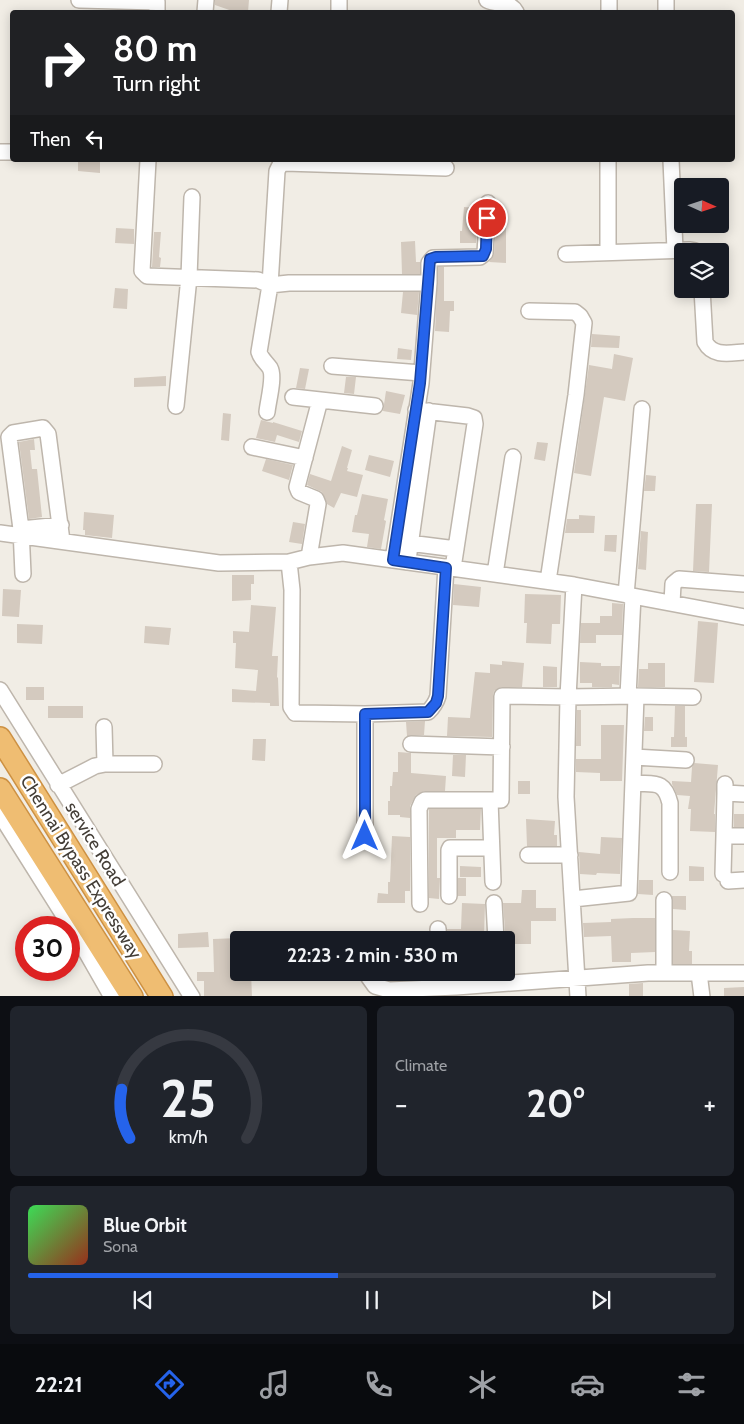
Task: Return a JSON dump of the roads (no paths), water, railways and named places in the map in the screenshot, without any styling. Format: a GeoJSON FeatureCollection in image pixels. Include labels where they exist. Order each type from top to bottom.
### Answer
{"type":"FeatureCollection","features":[{"type":"Feature","properties":{"kind":"highway","name":"Chennai Bypass Expressway"},"geometry":{"type":"LineString","coordinates":[[0,738],[162,996]]}},
{"type":"Feature","properties":{"kind":"highway","name":"Chennai Bypass Expressway"},"geometry":{"type":"LineString","coordinates":[[0,789],[132,996]]}},
{"type":"Feature","properties":{"kind":"street"},"geometry":{"type":"LineString","coordinates":[[79,0],[158,5]]}},
{"type":"Feature","properties":{"kind":"street"},"geometry":{"type":"LineString","coordinates":[[487,0],[496,4],[506,4],[515,10]]}},
{"type":"Feature","properties":{"kind":"street"},"geometry":{"type":"LineString","coordinates":[[148,162],[142,271],[144,274],[152,277],[258,280],[270,285],[289,283],[429,283]]}},
{"type":"Feature","properties":{"kind":"street"},"geometry":{"type":"LineString","coordinates":[[267,412],[272,375],[259,352],[270,285],[276,171],[280,165],[297,162],[337,162],[446,168]]}},
{"type":"Feature","properties":{"kind":"street"},"geometry":{"type":"LineString","coordinates":[[608,162],[608,253]]}},
{"type":"Feature","properties":{"kind":"street"},"geometry":{"type":"LineString","coordinates":[[671,162],[675,243]]}},
{"type":"Feature","properties":{"kind":"street"},"geometry":{"type":"LineString","coordinates":[[176,406],[189,277],[192,197]]}},
{"type":"Feature","properties":{"kind":"street"},"geometry":{"type":"LineString","coordinates":[[399,561],[409,552],[423,411],[421,373],[429,263],[433,258],[480,257],[485,253],[488,203]]}},
{"type":"Feature","properties":{"kind":"street"},"geometry":{"type":"LineString","coordinates":[[566,254],[674,250]]}},
{"type":"Feature","properties":{"kind":"street"},"geometry":{"type":"LineString","coordinates":[[703,298],[705,342],[708,347],[714,352],[744,352]]}},
{"type":"Feature","properties":{"kind":"street"},"geometry":{"type":"LineString","coordinates":[[529,311],[575,312],[584,323],[576,395],[548,581]]}},
{"type":"Feature","properties":{"kind":"street"},"geometry":{"type":"LineString","coordinates":[[332,366],[421,373]]}},
{"type":"Feature","properties":{"kind":"street"},"geometry":{"type":"LineString","coordinates":[[292,397],[375,406]]}},
{"type":"Feature","properties":{"kind":"street"},"geometry":{"type":"LineString","coordinates":[[309,556],[318,504],[316,499],[300,492],[297,487],[320,400]]}},
{"type":"Feature","properties":{"kind":"street"},"geometry":{"type":"LineString","coordinates":[[573,899],[629,893],[634,757],[629,595],[642,409]]}},
{"type":"Feature","properties":{"kind":"street"},"geometry":{"type":"LineString","coordinates":[[289,562],[292,590],[292,711],[299,713],[365,714],[428,712],[436,703],[438,696],[449,568],[456,549],[475,424],[474,418],[468,416],[423,411]]}},
{"type":"Feature","properties":{"kind":"street"},"geometry":{"type":"LineString","coordinates":[[399,561],[423,411]]}},
{"type":"Feature","properties":{"kind":"street"},"geometry":{"type":"LineString","coordinates":[[23,574],[21,533],[9,437],[13,433],[43,428],[48,434],[62,541]]}},
{"type":"Feature","properties":{"kind":"street"},"geometry":{"type":"LineString","coordinates":[[252,447],[305,458]]}},
{"type":"Feature","properties":{"kind":"street"},"geometry":{"type":"LineString","coordinates":[[495,574],[513,457]]}},
{"type":"Feature","properties":{"kind":"street"},"geometry":{"type":"LineString","coordinates":[[21,533],[61,525]]}},
{"type":"Feature","properties":{"kind":"street"},"geometry":{"type":"LineString","coordinates":[[0,533],[21,533],[62,541],[219,564],[289,562],[309,556],[342,554],[574,585],[744,617]]}},
{"type":"Feature","properties":{"kind":"street"},"geometry":{"type":"LineString","coordinates":[[409,544],[456,549]]}},
{"type":"Feature","properties":{"kind":"street"},"geometry":{"type":"LineString","coordinates":[[672,603],[673,584],[679,579],[744,584]]}},
{"type":"Feature","properties":{"kind":"street"},"geometry":{"type":"LineString","coordinates":[[574,585],[568,697],[566,797],[578,996]]}},
{"type":"Feature","properties":{"kind":"street","name":"service Road"},"geometry":{"type":"LineString","coordinates":[[0,690],[192,996]]}},
{"type":"Feature","properties":{"kind":"street"},"geometry":{"type":"LineString","coordinates":[[420,904],[419,809],[422,802],[425,800],[501,800],[502,696],[693,697]]}},
{"type":"Feature","properties":{"kind":"street"},"geometry":{"type":"LineString","coordinates":[[365,714],[365,836]]}},
{"type":"Feature","properties":{"kind":"street"},"geometry":{"type":"LineString","coordinates":[[104,727],[105,764]]}},
{"type":"Feature","properties":{"kind":"street"},"geometry":{"type":"LineString","coordinates":[[410,744],[502,747]]}},
{"type":"Feature","properties":{"kind":"street"},"geometry":{"type":"LineString","coordinates":[[634,757],[686,760]]}},
{"type":"Feature","properties":{"kind":"street"},"geometry":{"type":"LineString","coordinates":[[58,785],[95,766],[105,764],[154,764]]}},
{"type":"Feature","properties":{"kind":"street"},"geometry":{"type":"LineString","coordinates":[[633,783],[658,785],[664,788],[667,794],[670,803],[670,872]]}},
{"type":"Feature","properties":{"kind":"street"},"geometry":{"type":"LineString","coordinates":[[744,794],[724,788],[726,877],[744,880]]}},
{"type":"Feature","properties":{"kind":"street"},"geometry":{"type":"LineString","coordinates":[[490,800],[493,882]]}},
{"type":"Feature","properties":{"kind":"street"},"geometry":{"type":"LineString","coordinates":[[0,814],[80,941],[112,996]]}},
{"type":"Feature","properties":{"kind":"street"},"geometry":{"type":"LineString","coordinates":[[724,836],[744,836]]}},
{"type":"Feature","properties":{"kind":"street"},"geometry":{"type":"LineString","coordinates":[[449,896],[450,848],[492,848]]}},
{"type":"Feature","properties":{"kind":"street"},"geometry":{"type":"LineString","coordinates":[[528,855],[570,855]]}},
{"type":"Feature","properties":{"kind":"street"},"geometry":{"type":"LineString","coordinates":[[664,900],[664,973]]}},
{"type":"Feature","properties":{"kind":"street"},"geometry":{"type":"LineString","coordinates":[[494,903],[496,931]]}},
{"type":"Feature","properties":{"kind":"street"},"geometry":{"type":"LineString","coordinates":[[457,981],[505,984],[664,973],[744,973]]}},
{"type":"Feature","properties":{"kind":"street"},"geometry":{"type":"LineString","coordinates":[[699,973],[702,996]]}},
{"type":"Feature","properties":{"kind":"street"},"geometry":{"type":"LineString","coordinates":[[371,981],[375,986],[384,990],[435,981]]}}]}
